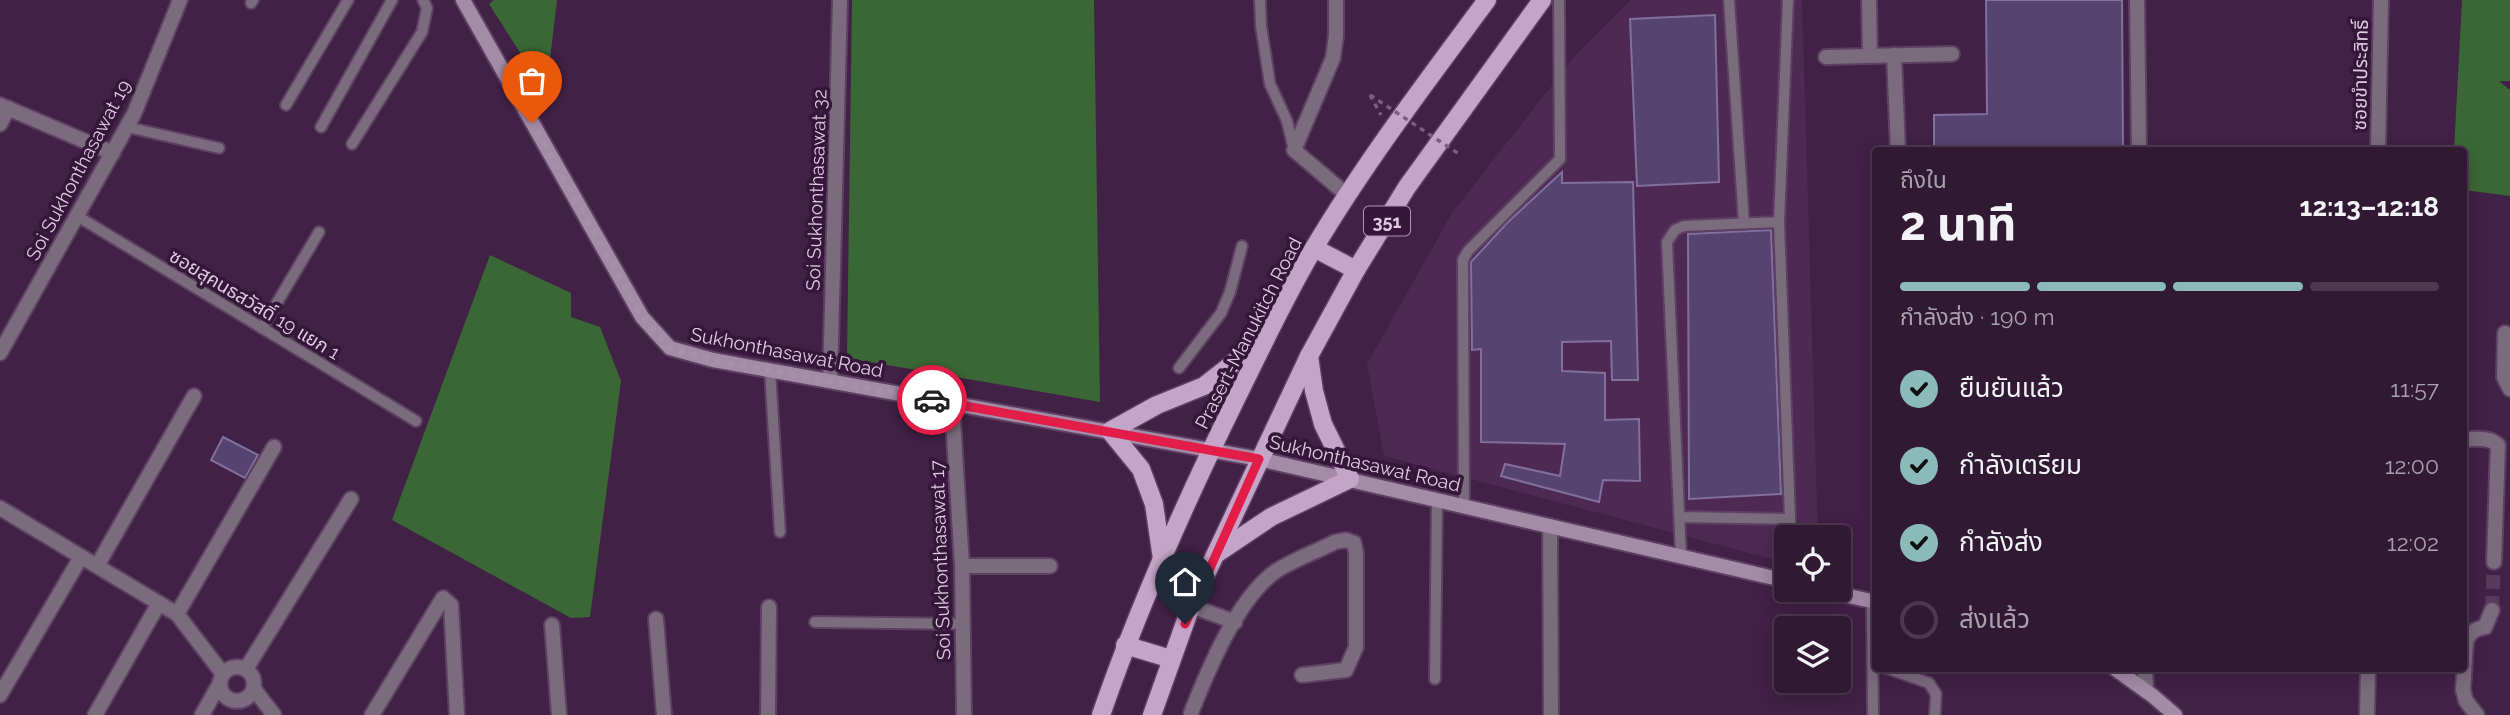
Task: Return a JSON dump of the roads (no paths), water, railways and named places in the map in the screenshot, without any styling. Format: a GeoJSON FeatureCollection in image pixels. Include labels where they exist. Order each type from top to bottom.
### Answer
{"type":"FeatureCollection","features":[{"type":"Feature","properties":{"kind":"main road","name":"Sukhonthasawat Road"},"geometry":{"type":"LineString","coordinates":[[464,0],[642,317],[670,348],[713,360],[1259,459],[1774,578]]}},
{"type":"Feature","properties":{"kind":"main road","name":"Prasert-Manukitch Road"},"geometry":{"type":"LineString","coordinates":[[1101,715],[1125,645],[1211,450],[1314,248],[1390,132],[1487,0]]}},
{"type":"Feature","properties":{"kind":"main road","name":"351"},"geometry":{"type":"LineString","coordinates":[[1152,715],[1191,606],[1309,356],[1356,270],[1408,187],[1542,0]]}},
{"type":"Feature","properties":{"kind":"main road"},"geometry":{"type":"LineString","coordinates":[[1314,248],[1356,270]]}},
{"type":"Feature","properties":{"kind":"main road"},"geometry":{"type":"LineString","coordinates":[[1162,559],[1154,504],[1141,469],[1110,431],[1157,405],[1204,386],[1267,337]]}},
{"type":"Feature","properties":{"kind":"main road"},"geometry":{"type":"LineString","coordinates":[[1216,554],[1271,517],[1350,479],[1324,424],[1314,391],[1309,356]]}},
{"type":"Feature","properties":{"kind":"main road"},"geometry":{"type":"LineString","coordinates":[[1851,597],[1872,602]]}},
{"type":"Feature","properties":{"kind":"main road"},"geometry":{"type":"LineString","coordinates":[[1125,645],[1171,659]]}},
{"type":"Feature","properties":{"kind":"main road"},"geometry":{"type":"LineString","coordinates":[[2120,672],[2175,715]]}},
{"type":"Feature","properties":{"kind":"street","name":"Soi Sukhonthasawat 19"},"geometry":{"type":"LineString","coordinates":[[0,353],[134,114],[180,0]]}},
{"type":"Feature","properties":{"kind":"street","name":"Soi Sukhonthasawat 32"},"geometry":{"type":"LineString","coordinates":[[830,381],[840,0]]}},
{"type":"Feature","properties":{"kind":"street"},"geometry":{"type":"LineString","coordinates":[[1336,0],[1333,58],[1294,150],[1347,195]]}},
{"type":"Feature","properties":{"kind":"street"},"geometry":{"type":"LineString","coordinates":[[1869,0],[1870,56]]}},
{"type":"Feature","properties":{"kind":"street"},"geometry":{"type":"LineString","coordinates":[[2137,0],[2139,147]]}},
{"type":"Feature","properties":{"kind":"street","name":"ซอยขำประสิทธิ์"},"geometry":{"type":"LineString","coordinates":[[2378,147],[2381,0]]}},
{"type":"Feature","properties":{"kind":"street"},"geometry":{"type":"LineString","coordinates":[[1826,57],[1952,54]]}},
{"type":"Feature","properties":{"kind":"street"},"geometry":{"type":"LineString","coordinates":[[1894,55],[1898,147]]}},
{"type":"Feature","properties":{"kind":"street"},"geometry":{"type":"LineString","coordinates":[[0,124],[4,106],[113,153]]}},
{"type":"Feature","properties":{"kind":"street"},"geometry":{"type":"LineString","coordinates":[[2505,332],[2504,377],[2510,389]]}},
{"type":"Feature","properties":{"kind":"street"},"geometry":{"type":"LineString","coordinates":[[97,566],[194,396]]}},
{"type":"Feature","properties":{"kind":"street","name":"Soi Sukhonthasawat 17"},"geometry":{"type":"LineString","coordinates":[[952,403],[962,566],[964,715]]}},
{"type":"Feature","properties":{"kind":"street"},"geometry":{"type":"LineString","coordinates":[[2467,439],[2485,438],[2498,445],[2494,562]]}},
{"type":"Feature","properties":{"kind":"street"},"geometry":{"type":"LineString","coordinates":[[177,614],[274,447]]}},
{"type":"Feature","properties":{"kind":"street"},"geometry":{"type":"LineString","coordinates":[[246,669],[351,499]]}},
{"type":"Feature","properties":{"kind":"street"},"geometry":{"type":"LineString","coordinates":[[0,508],[177,614],[221,678],[224,695],[236,701],[245,715]]}},
{"type":"Feature","properties":{"kind":"street"},"geometry":{"type":"LineString","coordinates":[[1550,526],[1551,715]]}},
{"type":"Feature","properties":{"kind":"street"},"geometry":{"type":"LineString","coordinates":[[1191,713],[1235,622],[1273,573],[1335,542],[1346,540],[1354,543],[1356,553],[1356,647],[1352,660],[1346,670],[1302,675]]}},
{"type":"Feature","properties":{"kind":"street"},"geometry":{"type":"LineString","coordinates":[[0,695],[81,557]]}},
{"type":"Feature","properties":{"kind":"street"},"geometry":{"type":"LineString","coordinates":[[962,566],[1049,566]]}},
{"type":"Feature","properties":{"kind":"street"},"geometry":{"type":"LineString","coordinates":[[372,715],[443,598],[451,606],[457,715]]}},
{"type":"Feature","properties":{"kind":"street"},"geometry":{"type":"LineString","coordinates":[[95,715],[159,603]]}},
{"type":"Feature","properties":{"kind":"street"},"geometry":{"type":"LineString","coordinates":[[1191,606],[1235,622]]}},
{"type":"Feature","properties":{"kind":"street"},"geometry":{"type":"LineString","coordinates":[[768,715],[769,607]]}},
{"type":"Feature","properties":{"kind":"street"},"geometry":{"type":"LineString","coordinates":[[2467,639],[2469,634],[2485,627],[2492,610]]}},
{"type":"Feature","properties":{"kind":"street"},"geometry":{"type":"LineString","coordinates":[[656,619],[664,715]]}},
{"type":"Feature","properties":{"kind":"street"},"geometry":{"type":"LineString","coordinates":[[552,625],[559,715]]}},
{"type":"Feature","properties":{"kind":"street"},"geometry":{"type":"LineString","coordinates":[[202,715],[221,678],[232,667],[246,669],[253,675],[254,689],[274,715]]}},
{"type":"Feature","properties":{"kind":"street"},"geometry":{"type":"LineString","coordinates":[[2145,672],[2146,691]]}},
{"type":"Feature","properties":{"kind":"street"},"geometry":{"type":"LineString","coordinates":[[2367,715],[2368,672]]}},
{"type":"Feature","properties":{"kind":"street"},"geometry":{"type":"LineString","coordinates":[[2464,672],[2463,690],[2466,701],[2477,715]]}},
{"type":"Feature","properties":{"kind":"street"},"geometry":{"type":"LineString","coordinates":[[236,701],[245,700],[254,689]]}},
{"type":"Feature","properties":{"kind":"lane"},"geometry":{"type":"LineString","coordinates":[[286,105],[348,0]]}},
{"type":"Feature","properties":{"kind":"lane"},"geometry":{"type":"LineString","coordinates":[[321,127],[392,0]]}},
{"type":"Feature","properties":{"kind":"lane"},"geometry":{"type":"LineString","coordinates":[[352,144],[422,32],[427,8],[423,0]]}},
{"type":"Feature","properties":{"kind":"lane"},"geometry":{"type":"LineString","coordinates":[[1260,0],[1270,84],[1287,121],[1294,150]]}},
{"type":"Feature","properties":{"kind":"lane"},"geometry":{"type":"LineString","coordinates":[[1464,506],[1463,260],[1468,251],[1560,159],[1559,0]]}},
{"type":"Feature","properties":{"kind":"lane"},"geometry":{"type":"LineString","coordinates":[[1730,0],[1744,223]]}},
{"type":"Feature","properties":{"kind":"lane"},"geometry":{"type":"LineString","coordinates":[[1787,0],[1779,222],[1790,525]]}},
{"type":"Feature","properties":{"kind":"lane"},"geometry":{"type":"LineString","coordinates":[[127,127],[219,148]]}},
{"type":"Feature","properties":{"kind":"lane","name":"ซอยสุคนธสวัสดิ์ 19 แยก 1"},"geometry":{"type":"LineString","coordinates":[[77,216],[416,421]]}},
{"type":"Feature","properties":{"kind":"lane"},"geometry":{"type":"LineString","coordinates":[[1681,557],[1667,242],[1675,230],[1684,226],[1779,222]]}},
{"type":"Feature","properties":{"kind":"lane"},"geometry":{"type":"LineString","coordinates":[[262,328],[319,232]]}},
{"type":"Feature","properties":{"kind":"lane"},"geometry":{"type":"LineString","coordinates":[[1179,368],[1221,313],[1230,292],[1242,246]]}},
{"type":"Feature","properties":{"kind":"lane"},"geometry":{"type":"LineString","coordinates":[[770,370],[780,532]]}},
{"type":"Feature","properties":{"kind":"lane"},"geometry":{"type":"LineString","coordinates":[[1435,679],[1437,500]]}},
{"type":"Feature","properties":{"kind":"lane"},"geometry":{"type":"LineString","coordinates":[[1680,517],[1790,519]]}},
{"type":"Feature","properties":{"kind":"lane"},"geometry":{"type":"LineString","coordinates":[[815,622],[963,624]]}},
{"type":"Feature","properties":{"kind":"lane"},"geometry":{"type":"LineString","coordinates":[[1872,715],[1874,672]]}},
{"type":"Feature","properties":{"kind":"lane"},"geometry":{"type":"LineString","coordinates":[[1897,672],[1929,683],[1936,694],[1935,715]]}},
{"type":"Feature","properties":{"kind":"tunnel"},"geometry":{"type":"LineString","coordinates":[[2492,610],[2494,562]]}}]}
